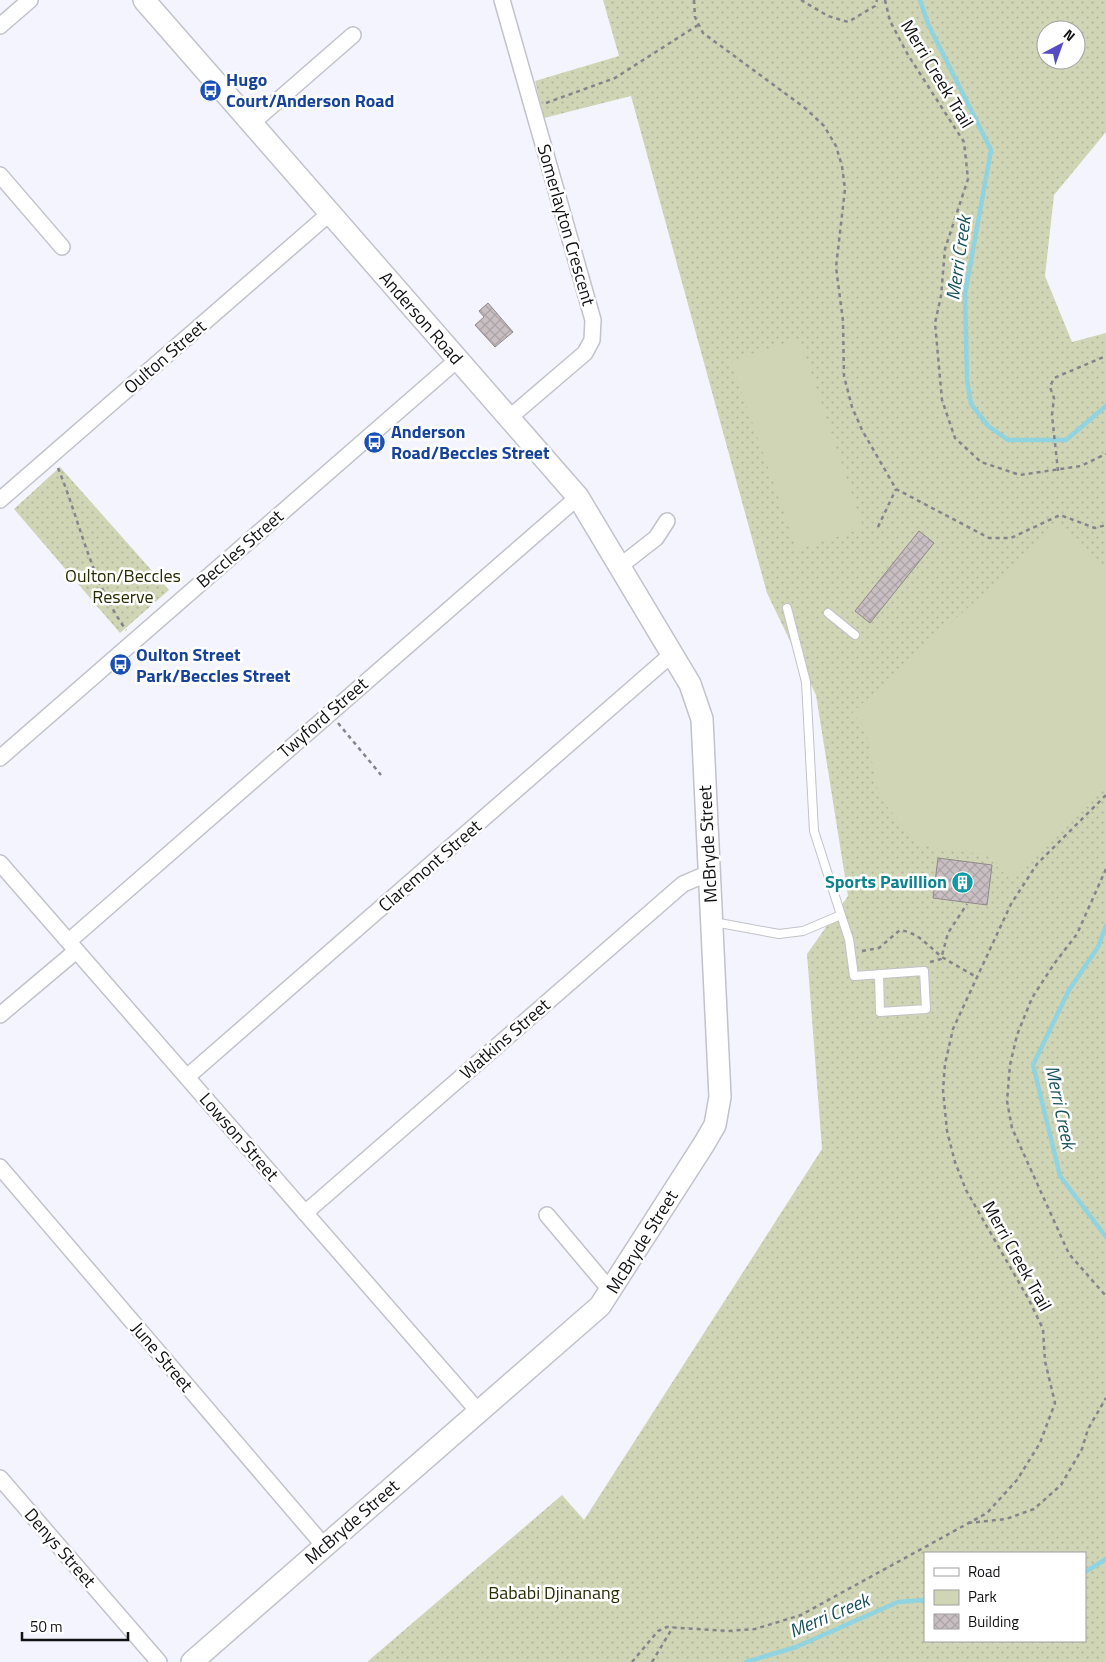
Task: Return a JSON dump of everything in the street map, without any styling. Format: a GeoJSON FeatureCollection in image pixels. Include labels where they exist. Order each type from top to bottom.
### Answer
{"type":"FeatureCollection","features":[{"type":"Feature","properties":{"kind":"street"},"geometry":{"type":"LineString","coordinates":[[0,26],[30,0]]}},
{"type":"Feature","properties":{"kind":"street","name":"Anderson Road"},"geometry":{"type":"LineString","coordinates":[[144,0],[578,497],[672,654]]}},
{"type":"Feature","properties":{"kind":"street","name":"Somerlayton Crescent"},"geometry":{"type":"LineString","coordinates":[[502,0],[593,320],[594,332],[585,353],[509,418]]}},
{"type":"Feature","properties":{"kind":"street"},"geometry":{"type":"LineString","coordinates":[[252,123],[353,35]]}},
{"type":"Feature","properties":{"kind":"street"},"geometry":{"type":"LineString","coordinates":[[0,175],[62,247]]}},
{"type":"Feature","properties":{"kind":"street","name":"Oulton Street"},"geometry":{"type":"LineString","coordinates":[[0,500],[330,213]]}},
{"type":"Feature","properties":{"kind":"street","name":"Beccles Street"},"geometry":{"type":"LineString","coordinates":[[0,758],[458,360]]}},
{"type":"Feature","properties":{"kind":"street","name":"Twyford Street"},"geometry":{"type":"LineString","coordinates":[[0,1015],[72,946],[329,712],[578,497]]}},
{"type":"Feature","properties":{"kind":"street"},"geometry":{"type":"LineString","coordinates":[[620,566],[643,551],[656,538],[667,521]]}},
{"type":"Feature","properties":{"kind":"street","name":"McBryde Street"},"geometry":{"type":"LineString","coordinates":[[192,1662],[600,1306],[704,1144],[719,1113],[718,1047],[702,719],[690,684],[672,654]]}},
{"type":"Feature","properties":{"kind":"street","name":"Claremont Street"},"geometry":{"type":"LineString","coordinates":[[187,1077],[672,654]]}},
{"type":"Feature","properties":{"kind":"street","name":"Lowson Street"},"geometry":{"type":"LineString","coordinates":[[3,872],[72,946],[478,1411]]}},
{"type":"Feature","properties":{"kind":"street","name":"Watkins Street"},"geometry":{"type":"LineString","coordinates":[[306,1213],[683,884],[709,872]]}},
{"type":"Feature","properties":{"kind":"street","name":"June Street"},"geometry":{"type":"LineString","coordinates":[[0,1167],[324,1547]]}},
{"type":"Feature","properties":{"kind":"street"},"geometry":{"type":"LineString","coordinates":[[547,1215],[611,1291]]}},
{"type":"Feature","properties":{"kind":"street","name":"Denys Street"},"geometry":{"type":"LineString","coordinates":[[0,1478],[159,1662]]}},
{"type":"Feature","properties":{"kind":"lane"},"geometry":{"type":"LineString","coordinates":[[787,608],[806,682],[814,831],[841,915],[851,953],[854,976],[879,974],[924,971],[926,1009],[880,1012],[879,974]]}},
{"type":"Feature","properties":{"kind":"lane"},"geometry":{"type":"LineString","coordinates":[[828,613],[854,635]]}},
{"type":"Feature","properties":{"kind":"lane"},"geometry":{"type":"LineString","coordinates":[[712,922],[780,934],[803,931],[841,915]]}},
{"type":"Feature","properties":{"kind":"path"},"geometry":{"type":"LineString","coordinates":[[694,0],[698,25],[709,39],[806,108],[824,126],[836,146],[842,166],[845,189],[836,267],[843,321],[844,376],[852,407],[862,430],[896,489],[989,538],[1011,538],[1060,515],[1095,528],[1106,525]]}},
{"type":"Feature","properties":{"kind":"path"},"geometry":{"type":"LineString","coordinates":[[801,0],[828,16],[848,22],[875,6],[877,0]]}},
{"type":"Feature","properties":{"kind":"path","name":"Merri Creek Trail"},"geometry":{"type":"LineString","coordinates":[[885,0],[890,21],[908,55],[964,142],[968,179],[945,249],[941,296],[934,323],[942,400],[955,438],[981,462],[1020,475],[1058,471],[1081,466],[1106,454]]}},
{"type":"Feature","properties":{"kind":"path"},"geometry":{"type":"LineString","coordinates":[[546,103],[622,75],[698,25]]}},
{"type":"Feature","properties":{"kind":"path"},"geometry":{"type":"LineString","coordinates":[[1058,471],[1052,416],[1054,398],[1050,387],[1054,378],[1106,356]]}},
{"type":"Feature","properties":{"kind":"path"},"geometry":{"type":"LineString","coordinates":[[58,468],[90,564],[101,590],[126,630]]}},
{"type":"Feature","properties":{"kind":"path"},"geometry":{"type":"LineString","coordinates":[[878,527],[896,489]]}},
{"type":"Feature","properties":{"kind":"path"},"geometry":{"type":"LineString","coordinates":[[329,712],[381,775]]}},
{"type":"Feature","properties":{"kind":"path","name":"Merri Creek Trail"},"geometry":{"type":"LineString","coordinates":[[673,1627],[728,1631],[755,1629],[801,1615],[987,1513],[1017,1480],[1040,1443],[1055,1403],[1045,1361],[1043,1329],[1029,1300],[966,1190],[955,1162],[947,1131],[943,1090],[944,1064],[953,1029],[1011,904],[1037,864],[1106,795]]}},
{"type":"Feature","properties":{"kind":"path"},"geometry":{"type":"LineString","coordinates":[[1106,869],[1077,934],[1054,964],[1032,998],[1010,1064],[1007,1101],[1012,1128],[1069,1254],[1106,1296]]}},
{"type":"Feature","properties":{"kind":"path"},"geometry":{"type":"LineString","coordinates":[[928,963],[942,956],[948,933],[967,904]]}},
{"type":"Feature","properties":{"kind":"path"},"geometry":{"type":"LineString","coordinates":[[851,953],[879,948],[900,930],[918,936],[942,956],[976,977]]}},
{"type":"Feature","properties":{"kind":"path","name":"Merri Creek Trail"},"geometry":{"type":"LineString","coordinates":[[966,1523],[1006,1520],[1034,1508],[1061,1485],[1082,1449],[1088,1429],[1106,1398]]}},
{"type":"Feature","properties":{"kind":"path"},"geometry":{"type":"LineString","coordinates":[[632,1662],[658,1631],[673,1627]]}},
{"type":"Feature","properties":{"kind":"path"},"geometry":{"type":"LineString","coordinates":[[652,1662],[673,1627]]}},
{"type":"Feature","properties":{"kind":"green space","name":"Bababi Djinanang"},"geometry":{"type":"Polygon","coordinates":[[[603,0],[1106,0],[1106,132],[1054,195],[1045,276],[1072,342],[1106,333],[1106,1662],[367,1662],[562,1495],[584,1520],[822,1149],[807,954],[848,896],[816,695],[767,593],[631,96],[544,118],[535,81],[619,56],[603,0]]]}},
{"type":"Feature","properties":{"kind":"green space"},"geometry":{"type":"Polygon","coordinates":[[[799,339],[863,528],[797,550],[731,362],[799,339]]]}},
{"type":"Feature","properties":{"kind":"green space","name":"Oulton/Beccles Reserve"},"geometry":{"type":"Polygon","coordinates":[[[60,467],[169,590],[120,633],[14,509],[60,467]]]}},
{"type":"Feature","properties":{"kind":"green space"},"geometry":{"type":"Polygon","coordinates":[[[1060,524],[1106,574],[1106,783],[1009,878],[985,854],[942,850],[917,842],[879,797],[865,726],[852,713],[1060,524]]]}},
{"type":"Feature","properties":{"kind":"building"},"geometry":{"type":"Polygon","coordinates":[[[488,303],[513,332],[495,347],[475,325],[484,317],[479,311],[488,303]]]}},
{"type":"Feature","properties":{"kind":"building"},"geometry":{"type":"Polygon","coordinates":[[[919,531],[934,543],[870,623],[855,611],[919,531]]]}},
{"type":"Feature","properties":{"kind":"building","name":"Sports Pavillion"},"geometry":{"type":"Polygon","coordinates":[[[938,858],[992,865],[987,905],[933,898],[938,858]]]}},
{"type":"Feature","properties":{"kind":"waterway","name":"Merri Creek"},"geometry":{"type":"LineString","coordinates":[[920,0],[928,24],[991,150],[965,294],[967,380],[971,404],[988,426],[1008,440],[1066,440],[1106,406]]}},
{"type":"Feature","properties":{"kind":"waterway","name":"Merri Creek"},"geometry":{"type":"LineString","coordinates":[[1106,926],[1098,947],[1069,990],[1033,1065],[1060,1176],[1106,1237]]}},
{"type":"Feature","properties":{"kind":"waterway","name":"Merri Creek"},"geometry":{"type":"LineString","coordinates":[[1086,1571],[1106,1559]]}},
{"type":"Feature","properties":{"kind":"waterway","name":"Merri Creek"},"geometry":{"type":"LineString","coordinates":[[746,1662],[796,1647],[898,1602],[924,1600]]}},
{"type":"Feature","properties":{"kind":"place","name":"Hugo Court/Anderson Road"},"geometry":{"type":"Point","coordinates":[210,90]}},
{"type":"Feature","properties":{"kind":"place","name":"Anderson Road/Beccles Street"},"geometry":{"type":"Point","coordinates":[375,442]}},
{"type":"Feature","properties":{"kind":"place","name":"Oulton Street Park/Beccles Street"},"geometry":{"type":"Point","coordinates":[120,665]}},
{"type":"Feature","properties":{"kind":"place","name":"Sports Pavillion"},"geometry":{"type":"Point","coordinates":[963,882]}}]}
